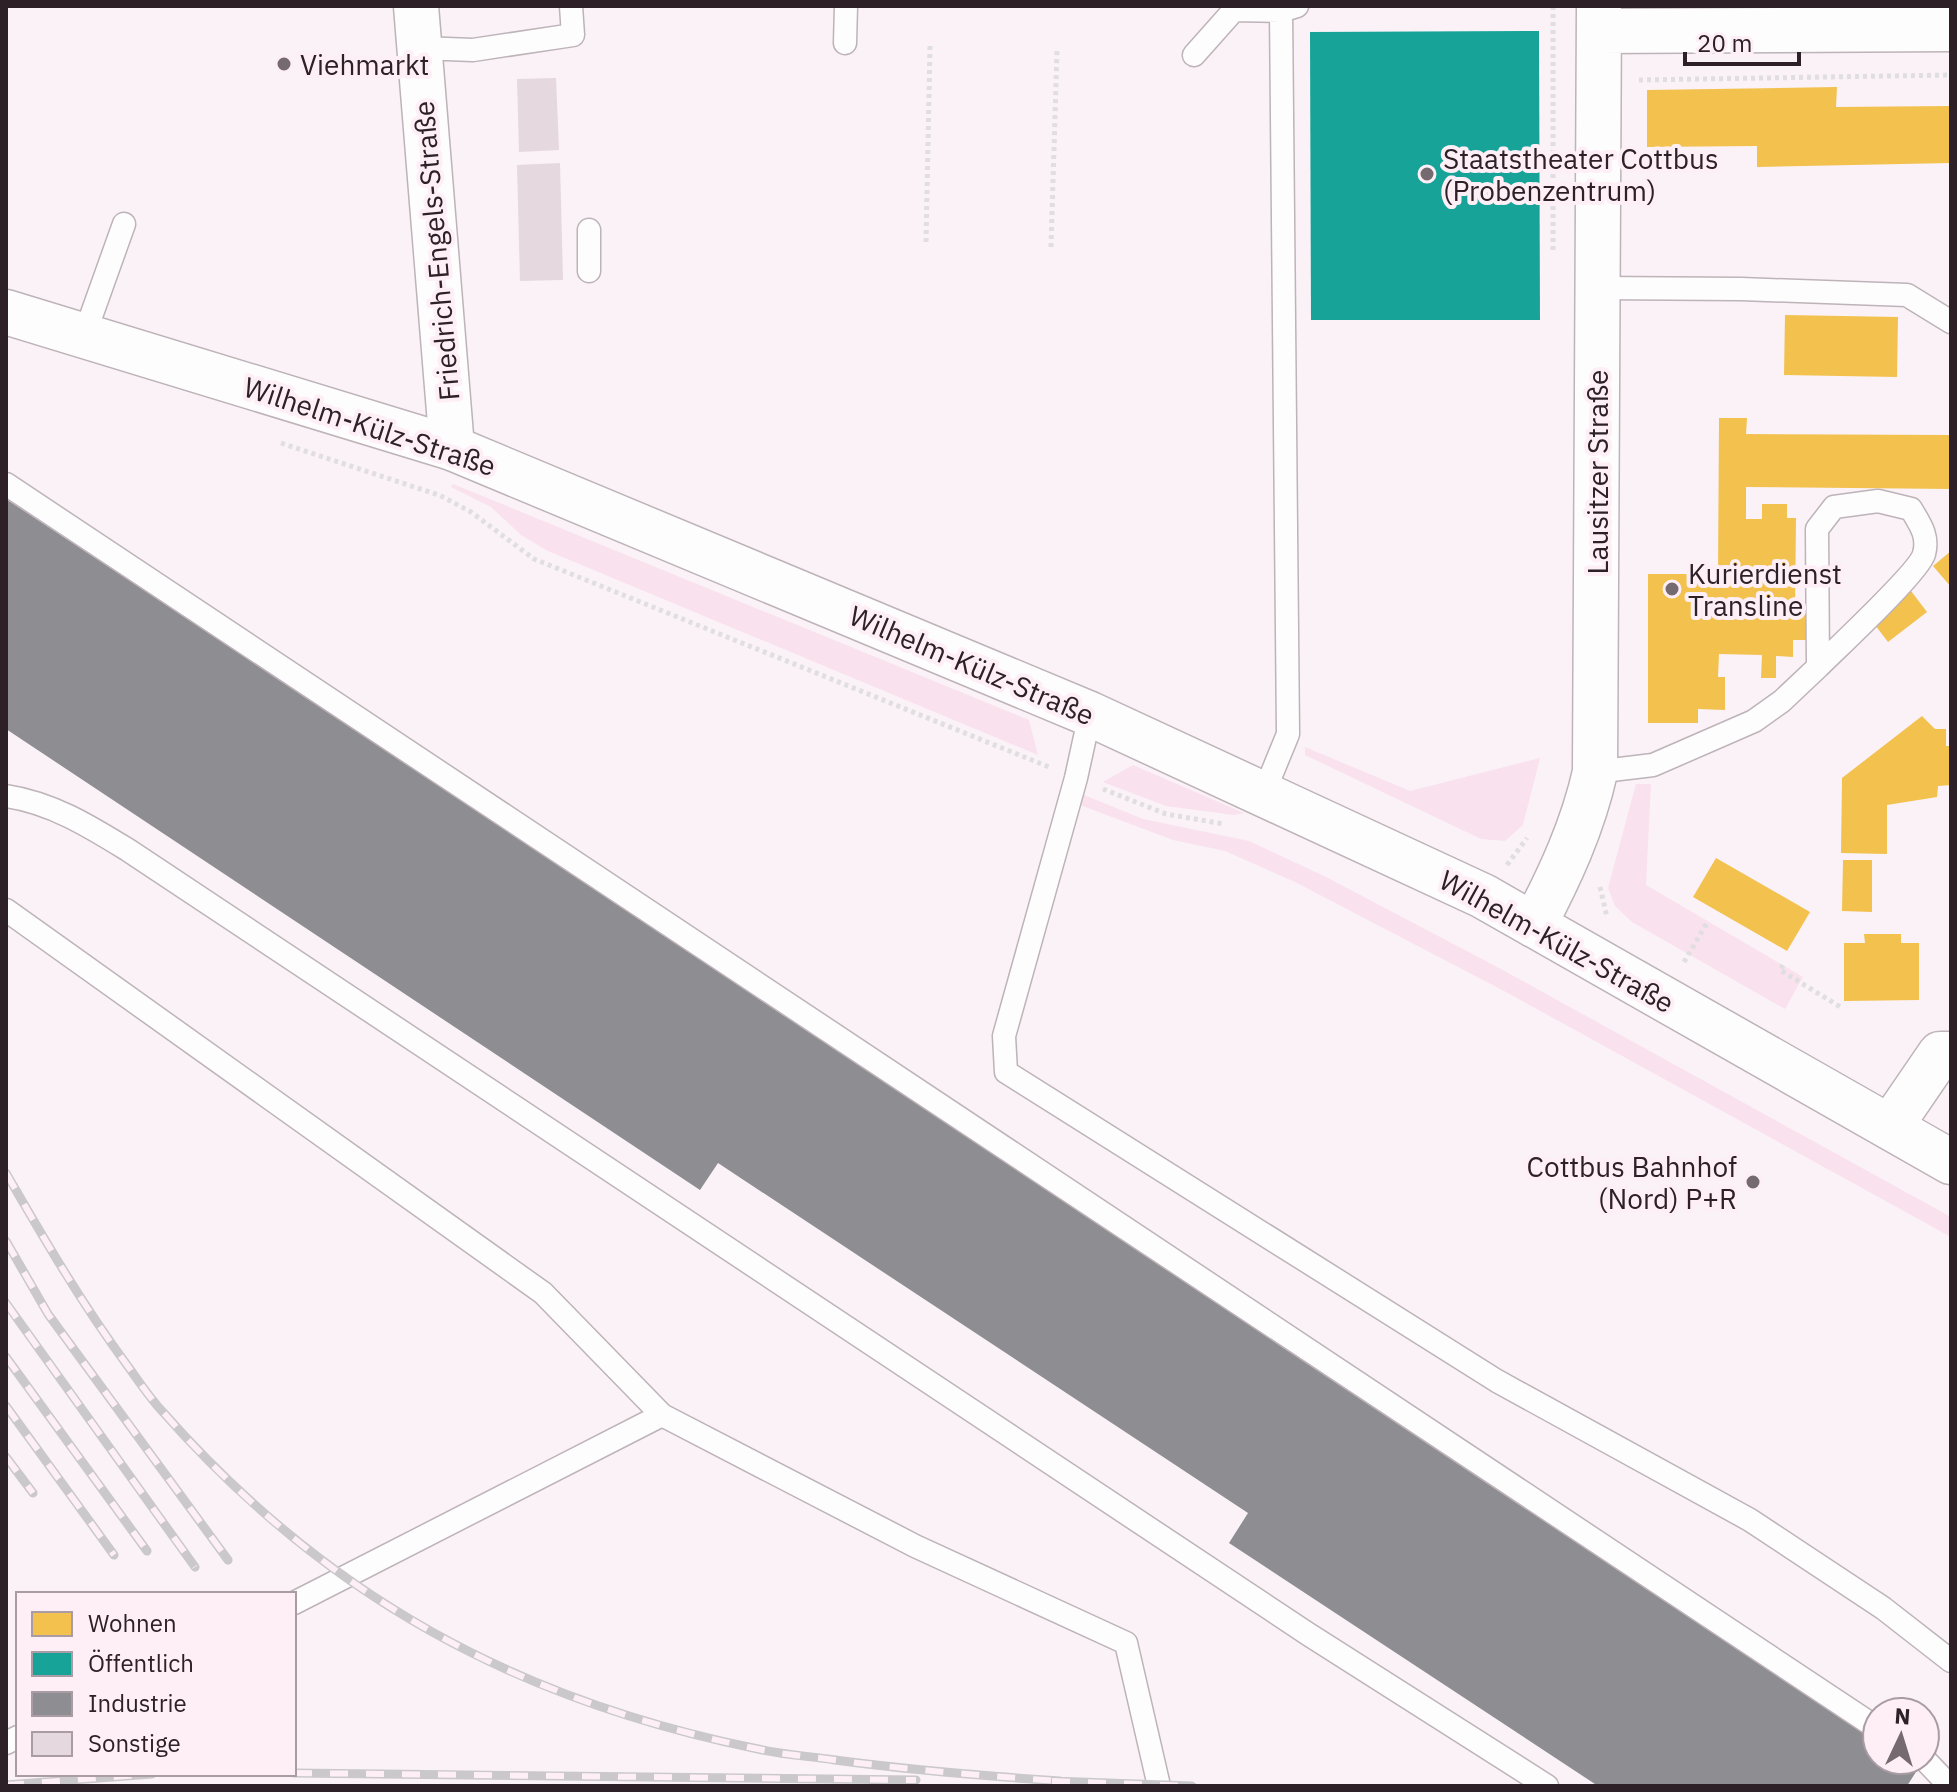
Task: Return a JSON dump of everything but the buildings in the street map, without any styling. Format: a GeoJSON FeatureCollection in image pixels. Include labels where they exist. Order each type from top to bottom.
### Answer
{"type":"FeatureCollection","features":[{"type":"Feature","properties":{"kind":"main road","name":"Friedrich-Engels-Straße"},"geometry":{"type":"LineString","coordinates":[[416,6],[452,448]]}},
{"type":"Feature","properties":{"kind":"main road"},"geometry":{"type":"LineString","coordinates":[[1599,19],[1951,29]]}},
{"type":"Feature","properties":{"kind":"main road","name":"Lausitzer Straße"},"geometry":{"type":"LineString","coordinates":[[1534,925],[1587,809],[1595,772],[1599,19]]}},
{"type":"Feature","properties":{"kind":"main road","name":"Wilhelm-Külz-Straße"},"geometry":{"type":"LineString","coordinates":[[6,312],[452,448],[1090,714],[1250,811],[1483,896],[1951,1162]]}},
{"type":"Feature","properties":{"kind":"main road"},"geometry":{"type":"LineString","coordinates":[[1890,1127],[1940,1054],[1951,1054]]}},
{"type":"Feature","properties":{"kind":"lane"},"geometry":{"type":"LineString","coordinates":[[420,48],[473,50],[573,35],[571,6]]}},
{"type":"Feature","properties":{"kind":"lane"},"geometry":{"type":"LineString","coordinates":[[845,43],[846,6]]}},
{"type":"Feature","properties":{"kind":"lane"},"geometry":{"type":"LineString","coordinates":[[1194,55],[1234,8],[1289,8],[1288,734],[1250,811]]}},
{"type":"Feature","properties":{"kind":"lane"},"geometry":{"type":"LineString","coordinates":[[84,336],[124,224]]}},
{"type":"Feature","properties":{"kind":"lane"},"geometry":{"type":"LineString","coordinates":[[589,230],[589,271]]}},
{"type":"Feature","properties":{"kind":"lane"},"geometry":{"type":"LineString","coordinates":[[1598,288],[1907,295],[1951,322]]}},
{"type":"Feature","properties":{"kind":"lane"},"geometry":{"type":"LineString","coordinates":[[6,484],[1861,1717]]}},
{"type":"Feature","properties":{"kind":"lane"},"geometry":{"type":"LineString","coordinates":[[1595,772],[1653,765],[1754,721],[1782,701],[1818,667],[1907,577],[1924,556],[1925,531],[1911,509],[1878,501],[1834,507],[1817,529],[1818,667]]}},
{"type":"Feature","properties":{"kind":"lane"},"geometry":{"type":"LineString","coordinates":[[1090,714],[1076,778],[1004,1036],[1006,1072],[1497,1381],[1750,1520],[1883,1608],[1951,1661]]}},
{"type":"Feature","properties":{"kind":"lane"},"geometry":{"type":"LineString","coordinates":[[6,796],[75,817],[128,850],[1308,1634],[1547,1786]]}},
{"type":"Feature","properties":{"kind":"lane"},"geometry":{"type":"LineString","coordinates":[[6,910],[543,1293],[662,1415],[915,1546],[1126,1643],[1159,1786]]}},
{"type":"Feature","properties":{"kind":"lane"},"geometry":{"type":"LineString","coordinates":[[296,1602],[662,1415]]}},
{"type":"Feature","properties":{"kind":"path"},"geometry":{"type":"LineString","coordinates":[[1553,6],[1553,254]]}},
{"type":"Feature","properties":{"kind":"path"},"geometry":{"type":"LineString","coordinates":[[926,242],[930,46]]}},
{"type":"Feature","properties":{"kind":"path"},"geometry":{"type":"LineString","coordinates":[[1051,247],[1057,51]]}},
{"type":"Feature","properties":{"kind":"path"},"geometry":{"type":"LineString","coordinates":[[1637,80],[1951,75]]}},
{"type":"Feature","properties":{"kind":"path"},"geometry":{"type":"LineString","coordinates":[[277,441],[439,495],[471,512],[534,559],[1166,814],[1250,811]]}},
{"type":"Feature","properties":{"kind":"path"},"geometry":{"type":"LineString","coordinates":[[1483,896],[1530,835]]}},
{"type":"Feature","properties":{"kind":"path"},"geometry":{"type":"LineString","coordinates":[[1684,962],[1708,921]]}},
{"type":"Feature","properties":{"kind":"path"},"geometry":{"type":"LineString","coordinates":[[1783,965],[1780,970],[1842,1008]]}},
{"type":"Feature","properties":{"kind":"shaded area"},"geometry":{"type":"Polygon","coordinates":[[[453,484],[1029,720],[1038,755],[548,551],[521,535],[491,507],[451,487],[453,484]]]}},
{"type":"Feature","properties":{"kind":"shaded area"},"geometry":{"type":"Polygon","coordinates":[[[1305,747],[1410,791],[1540,758],[1523,825],[1505,841],[1481,839],[1305,755],[1305,747]]]}},
{"type":"Feature","properties":{"kind":"shaded area"},"geometry":{"type":"Polygon","coordinates":[[[1133,765],[1244,813],[1234,815],[1166,806],[1103,782],[1133,765]]]}},
{"type":"Feature","properties":{"kind":"shaded area"},"geometry":{"type":"Polygon","coordinates":[[[1636,784],[1651,784],[1646,885],[1803,977],[1785,1009],[1632,922],[1615,906],[1608,888],[1636,784]]]}},
{"type":"Feature","properties":{"kind":"shaded area"},"geometry":{"type":"Polygon","coordinates":[[[1084,795],[1143,819],[1249,841],[1328,878],[1499,968],[1951,1217],[1951,1237],[1506,992],[1295,882],[1225,851],[1173,840],[1080,805],[1084,795]]]}},
{"type":"Feature","properties":{"kind":"railway"},"geometry":{"type":"LineString","coordinates":[[6,1173],[94,1319],[162,1411],[225,1477],[290,1535],[359,1587],[431,1631],[507,1670],[586,1702],[670,1728],[758,1749],[891,1767],[1060,1781]]}},
{"type":"Feature","properties":{"kind":"railway"},"geometry":{"type":"LineString","coordinates":[[6,1241],[48,1314],[228,1560]]}},
{"type":"Feature","properties":{"kind":"railway"},"geometry":{"type":"LineString","coordinates":[[6,1303],[195,1567]]}},
{"type":"Feature","properties":{"kind":"railway"},"geometry":{"type":"LineString","coordinates":[[6,1357],[147,1551]]}},
{"type":"Feature","properties":{"kind":"railway"},"geometry":{"type":"LineString","coordinates":[[6,1406],[114,1555]]}},
{"type":"Feature","properties":{"kind":"railway"},"geometry":{"type":"LineString","coordinates":[[6,1457],[33,1493]]}},
{"type":"Feature","properties":{"kind":"railway"},"geometry":{"type":"LineString","coordinates":[[296,1773],[916,1780]]}},
{"type":"Feature","properties":{"kind":"railway"},"geometry":{"type":"LineString","coordinates":[[6,1785],[125,1776]]}},
{"type":"Feature","properties":{"kind":"railway"},"geometry":{"type":"LineString","coordinates":[[1052,1781],[1192,1786]]}},
{"type":"Feature","properties":{"kind":"place","name":"Viehmarkt"},"geometry":{"type":"Point","coordinates":[284,64]}},
{"type":"Feature","properties":{"kind":"place","name":"Staatstheater Cottbus (Probenzentrum)"},"geometry":{"type":"Point","coordinates":[1427,174]}},
{"type":"Feature","properties":{"kind":"place","name":"Kurierdienst Transline"},"geometry":{"type":"Point","coordinates":[1672,589]}},
{"type":"Feature","properties":{"kind":"place","name":"Cottbus Bahnhof (Nord) P+R"},"geometry":{"type":"Point","coordinates":[1753,1182]}}]}
